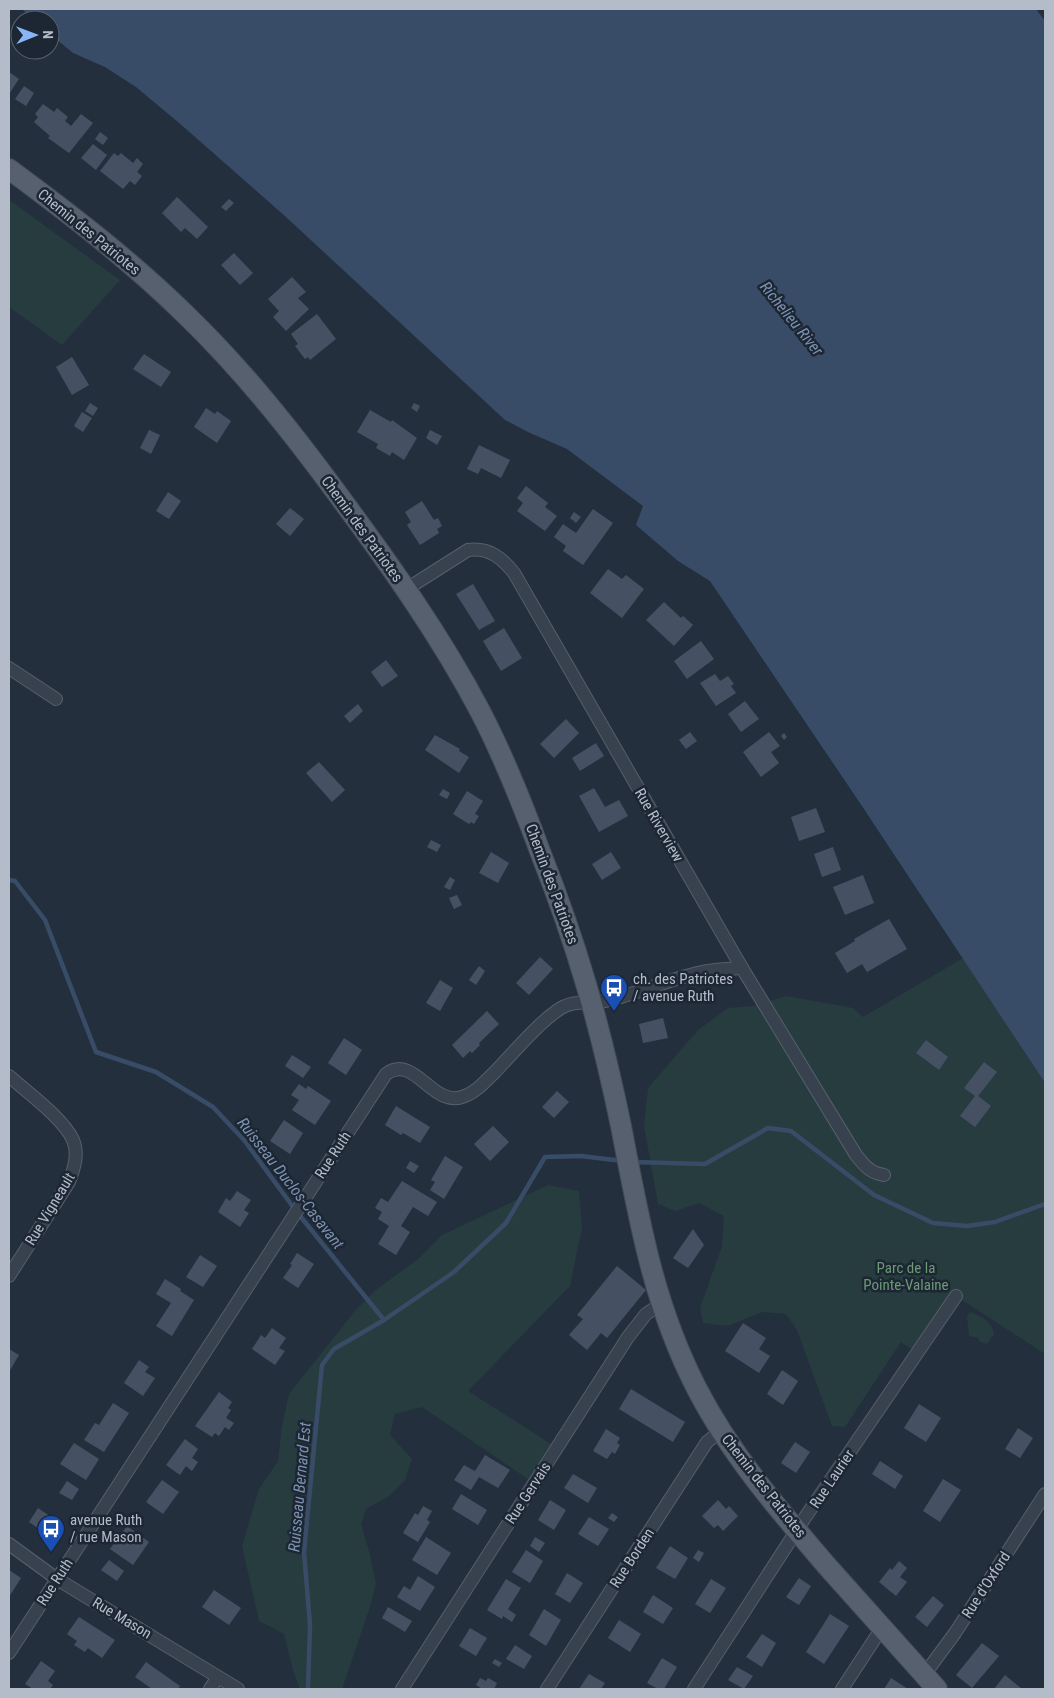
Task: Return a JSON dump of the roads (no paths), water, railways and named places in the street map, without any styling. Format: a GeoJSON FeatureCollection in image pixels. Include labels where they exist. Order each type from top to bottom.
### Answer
{"type":"FeatureCollection","features":[{"type":"Feature","properties":{"kind":"main road","name":"Chemin des Patriotes"},"geometry":{"type":"LineString","coordinates":[[9,169],[133,266],[214,343],[252,384],[363,528],[456,668],[482,716],[510,775],[563,912],[592,1002],[613,1088],[647,1255],[661,1304],[685,1365],[698,1392],[721,1431],[749,1472],[797,1531],[930,1682]]}},
{"type":"Feature","properties":{"kind":"street","name":"Rue Riverview"},"geometry":{"type":"LineString","coordinates":[[405,590],[468,550],[476,548],[486,551],[498,556],[506,563],[742,968],[856,1155],[874,1173],[884,1175]]}},
{"type":"Feature","properties":{"kind":"street"},"geometry":{"type":"LineString","coordinates":[[9,668],[56,699]]}},
{"type":"Feature","properties":{"kind":"street","name":"Rue Ruth"},"geometry":{"type":"LineString","coordinates":[[9,1653],[390,1070],[408,1070],[445,1097],[456,1099],[463,1097],[478,1088],[537,1029],[561,1008],[569,1005],[608,1001],[695,974],[742,968]]}},
{"type":"Feature","properties":{"kind":"street","name":"Rue Vigneault"},"geometry":{"type":"LineString","coordinates":[[9,1076],[53,1115],[73,1141],[76,1152],[75,1168],[69,1182],[9,1276]]}},
{"type":"Feature","properties":{"kind":"street","name":"Rue Laurier"},"geometry":{"type":"LineString","coordinates":[[694,1689],[797,1531],[956,1296]]}},
{"type":"Feature","properties":{"kind":"street","name":"Rue Gervais"},"geometry":{"type":"LineString","coordinates":[[402,1689],[628,1337],[646,1314],[661,1304]]}},
{"type":"Feature","properties":{"kind":"street","name":"Rue Borden"},"geometry":{"type":"LineString","coordinates":[[547,1689],[707,1442],[721,1431]]}},
{"type":"Feature","properties":{"kind":"street","name":"Rue d'Oxford"},"geometry":{"type":"LineString","coordinates":[[930,1682],[955,1633],[1045,1494]]}},
{"type":"Feature","properties":{"kind":"street","name":"Rue Mason"},"geometry":{"type":"LineString","coordinates":[[9,1544],[57,1578],[238,1689]]}},
{"type":"Feature","properties":{"kind":"street"},"geometry":{"type":"LineString","coordinates":[[842,1689],[876,1637],[884,1630]]}},
{"type":"Feature","properties":{"kind":"street"},"geometry":{"type":"LineString","coordinates":[[210,1689],[218,1677]]}},
{"type":"Feature","properties":{"kind":"water","name":"Richelieu River"},"geometry":{"type":"Polygon","coordinates":[[[1036,9],[1045,21],[1045,1083],[862,806],[710,581],[678,561],[636,525],[643,506],[567,449],[505,420],[286,217],[178,122],[136,87],[105,67],[73,53],[60,42],[60,10],[23,10],[1036,9]]]}},
{"type":"Feature","properties":{"kind":"waterway","name":"Ruisseau Duclos-Casavant"},"geometry":{"type":"LineString","coordinates":[[9,880],[15,881],[45,920],[96,1052],[156,1072],[213,1107],[244,1140],[296,1211],[384,1320]]}},
{"type":"Feature","properties":{"kind":"waterway"},"geometry":{"type":"LineString","coordinates":[[633,1162],[705,1164],[768,1128],[791,1131],[874,1195],[933,1223],[967,1226],[995,1222],[1045,1204]]}},
{"type":"Feature","properties":{"kind":"waterway","name":"Ruisseau Bernard Est"},"geometry":{"type":"LineString","coordinates":[[308,1689],[310,1625],[304,1552],[322,1365],[334,1349],[384,1320],[454,1272],[506,1223],[545,1157],[581,1156],[623,1161]]}},
{"type":"Feature","properties":{"kind":"place","name":"ch. des Patriotes / avenue Ruth"},"geometry":{"type":"Point","coordinates":[614,1012]}},
{"type":"Feature","properties":{"kind":"place","name":"avenue Ruth / rue Mason"},"geometry":{"type":"Point","coordinates":[51,1553]}},
{"type":"Feature","properties":{"kind":"park label","name":"Parc de la Pointe-Valaine"},"geometry":{"type":"Point","coordinates":[906,1276]}}]}
